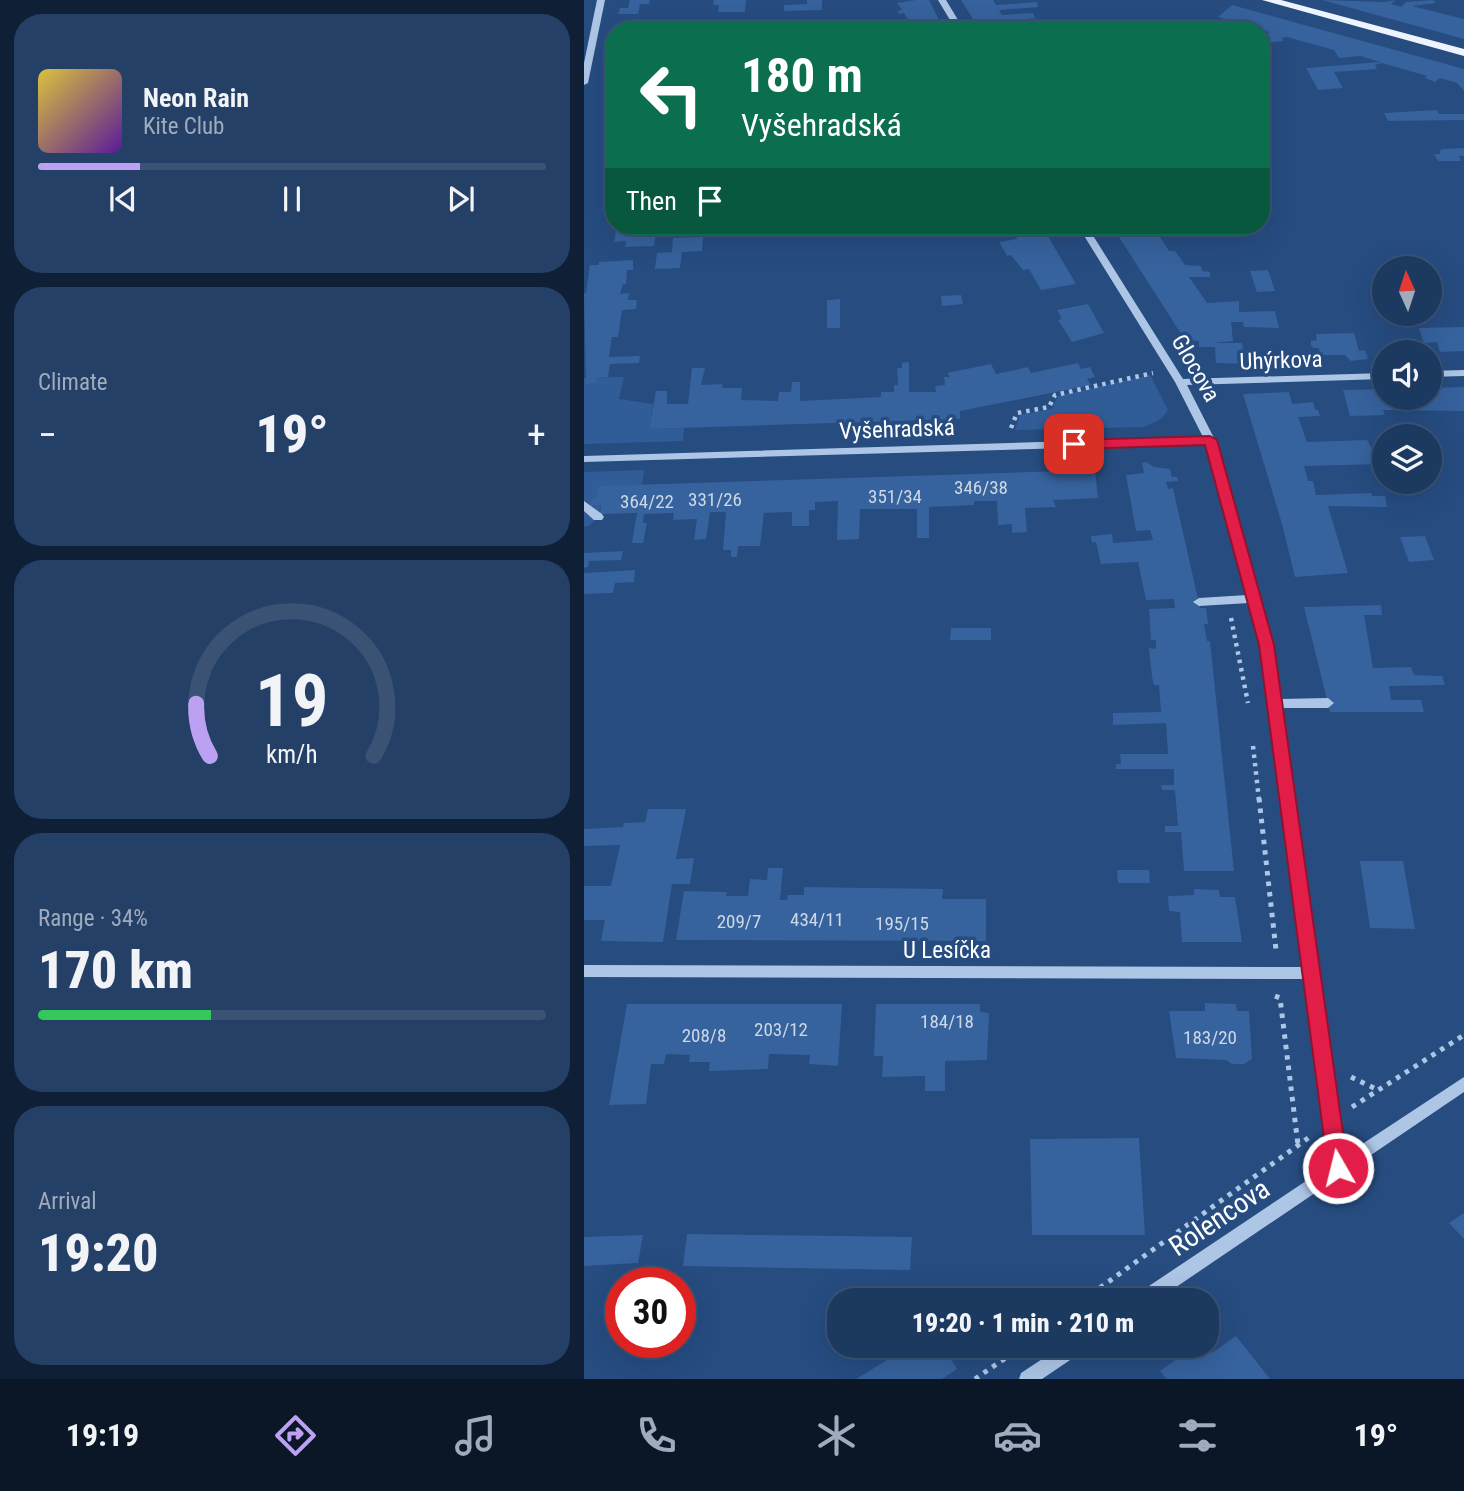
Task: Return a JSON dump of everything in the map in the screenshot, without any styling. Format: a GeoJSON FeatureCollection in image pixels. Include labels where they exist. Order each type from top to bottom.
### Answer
{"type":"FeatureCollection","features":[{"type":"Feature","properties":{"kind":"main road"},"geometry":{"type":"LineString","coordinates":[[1268,0],[1464,53]]}},
{"type":"Feature","properties":{"kind":"street"},"geometry":{"type":"LineString","coordinates":[[584,83],[601,0]]}},
{"type":"Feature","properties":{"kind":"street"},"geometry":{"type":"LineString","coordinates":[[942,0],[955,21]]}},
{"type":"Feature","properties":{"kind":"street","name":"Glocova"},"geometry":{"type":"LineString","coordinates":[[1088,235],[1180,382],[1210,440],[1254,599],[1266,645],[1338,1168]]}},
{"type":"Feature","properties":{"kind":"street"},"geometry":{"type":"LineString","coordinates":[[1442,374],[1464,373]]}},
{"type":"Feature","properties":{"kind":"street","name":"Uhýrkova"},"geometry":{"type":"LineString","coordinates":[[1180,382],[1372,376]]}},
{"type":"Feature","properties":{"kind":"street","name":"Vyšehradská"},"geometry":{"type":"LineString","coordinates":[[584,459],[1210,440]]}},
{"type":"Feature","properties":{"kind":"street"},"geometry":{"type":"LineString","coordinates":[[584,505],[598,517]]}},
{"type":"Feature","properties":{"kind":"street"},"geometry":{"type":"LineString","coordinates":[[1199,602],[1254,599]]}},
{"type":"Feature","properties":{"kind":"street"},"geometry":{"type":"LineString","coordinates":[[1274,704],[1328,703]]}},
{"type":"Feature","properties":{"kind":"street","name":"U Lesíčka"},"geometry":{"type":"LineString","coordinates":[[584,971],[1311,973]]}},
{"type":"Feature","properties":{"kind":"street","name":"Rolencova"},"geometry":{"type":"LineString","coordinates":[[1161,1288],[1464,1083]]}},
{"type":"Feature","properties":{"kind":"street"},"geometry":{"type":"LineString","coordinates":[[1027,1379],[1058,1358]]}},
{"type":"Feature","properties":{"kind":"path"},"geometry":{"type":"LineString","coordinates":[[1009,432],[1017,413],[1049,407],[1055,395],[1153,373]]}},
{"type":"Feature","properties":{"kind":"path"},"geometry":{"type":"LineString","coordinates":[[1228,601],[1250,714]]}},
{"type":"Feature","properties":{"kind":"path"},"geometry":{"type":"LineString","coordinates":[[1253,741],[1276,950],[1267,954]]}},
{"type":"Feature","properties":{"kind":"path"},"geometry":{"type":"LineString","coordinates":[[1271,994],[1280,998],[1298,1145]]}},
{"type":"Feature","properties":{"kind":"path"},"geometry":{"type":"LineString","coordinates":[[1100,1288],[1332,1120],[1464,1035]]}},
{"type":"Feature","properties":{"kind":"path"},"geometry":{"type":"LineString","coordinates":[[975,1379],[1006,1358]]}},
{"type":"Feature","properties":{"kind":"shaded area"},"geometry":{"type":"Polygon","coordinates":[[[1150,375],[1168,410],[1161,419],[1143,427],[1015,430],[1020,415],[1052,409],[1058,396],[1150,375]]]}},
{"type":"Feature","properties":{"kind":"shaded area"},"geometry":{"type":"Polygon","coordinates":[[[624,377],[619,399],[653,404],[649,429],[684,428],[683,441],[584,444],[584,378],[624,377]]]}},
{"type":"Feature","properties":{"kind":"shaded area"},"geometry":{"type":"Polygon","coordinates":[[[644,470],[642,485],[592,499],[592,506],[601,505],[598,517],[589,526],[584,526],[584,472],[644,470]]]}},
{"type":"Feature","properties":{"kind":"building"},"geometry":{"type":"Polygon","coordinates":[[[630,0],[650,0],[649,4],[640,4],[638,14],[618,14],[620,8],[628,8],[630,0]]]}},
{"type":"Feature","properties":{"kind":"building"},"geometry":{"type":"Polygon","coordinates":[[[714,0],[746,0],[745,12],[718,12],[719,5],[713,5],[714,0]]]}},
{"type":"Feature","properties":{"kind":"building"},"geometry":{"type":"Polygon","coordinates":[[[807,0],[822,0],[822,10],[784,11],[784,5],[807,4],[807,0]]]}},
{"type":"Feature","properties":{"kind":"building"},"geometry":{"type":"Polygon","coordinates":[[[929,0],[940,21],[909,21],[904,13],[899,14],[897,11],[902,10],[897,3],[929,0]]]}},
{"type":"Feature","properties":{"kind":"building"},"geometry":{"type":"Polygon","coordinates":[[[961,0],[993,0],[996,5],[1037,2],[1038,7],[999,10],[1002,15],[1033,13],[1035,18],[974,21],[961,0]]]}},
{"type":"Feature","properties":{"kind":"building"},"geometry":{"type":"Polygon","coordinates":[[[1322,0],[1396,0],[1391,4],[1401,7],[1406,2],[1433,0],[1436,3],[1412,6],[1464,19],[1464,39],[1322,0]]]}},
{"type":"Feature","properties":{"kind":"building"},"geometry":{"type":"Polygon","coordinates":[[[1232,5],[1464,69],[1464,91],[1457,83],[1440,78],[1435,82],[1425,78],[1427,76],[1382,63],[1375,65],[1377,69],[1334,72],[1343,88],[1318,90],[1306,68],[1380,62],[1361,56],[1339,58],[1334,50],[1287,37],[1282,38],[1283,41],[1270,42],[1270,21],[1232,21],[1218,17],[1232,5]]]}},
{"type":"Feature","properties":{"kind":"building"},"geometry":{"type":"Polygon","coordinates":[[[1437,110],[1439,114],[1464,114],[1464,120],[1388,121],[1384,113],[1437,110]]]}},
{"type":"Feature","properties":{"kind":"building"},"geometry":{"type":"Polygon","coordinates":[[[1464,148],[1464,156],[1459,156],[1461,161],[1438,161],[1434,154],[1441,154],[1439,151],[1443,149],[1464,148]]]}},
{"type":"Feature","properties":{"kind":"building"},"geometry":{"type":"Polygon","coordinates":[[[615,235],[656,235],[654,246],[625,247],[626,241],[614,242],[615,235]]]}},
{"type":"Feature","properties":{"kind":"building"},"geometry":{"type":"Polygon","coordinates":[[[1015,235],[1047,235],[1076,284],[1041,290],[1029,269],[1023,270],[1011,255],[1007,256],[999,242],[1017,239],[1015,235]]]}},
{"type":"Feature","properties":{"kind":"building"},"geometry":{"type":"Polygon","coordinates":[[[1118,235],[1159,235],[1169,251],[1175,251],[1185,265],[1201,266],[1202,271],[1210,272],[1210,277],[1189,277],[1207,303],[1239,301],[1239,312],[1275,311],[1279,328],[1244,327],[1243,322],[1231,322],[1233,341],[1212,343],[1242,343],[1245,364],[1216,363],[1215,347],[1199,347],[1199,341],[1185,340],[1118,235]]]}},
{"type":"Feature","properties":{"kind":"building"},"geometry":{"type":"Polygon","coordinates":[[[703,237],[702,251],[682,252],[680,268],[655,269],[657,253],[672,252],[673,238],[703,237]]]}},
{"type":"Feature","properties":{"kind":"building"},"geometry":{"type":"Polygon","coordinates":[[[633,260],[633,270],[627,270],[626,284],[623,284],[620,294],[629,293],[628,300],[637,300],[636,309],[622,310],[618,337],[612,337],[609,357],[640,356],[639,363],[610,364],[608,377],[596,378],[595,383],[586,384],[584,293],[590,265],[633,260]]]}},
{"type":"Feature","properties":{"kind":"building"},"geometry":{"type":"Polygon","coordinates":[[[1268,270],[1275,291],[1257,292],[1250,271],[1268,270]]]}},
{"type":"Feature","properties":{"kind":"building"},"geometry":{"type":"Polygon","coordinates":[[[961,295],[963,304],[942,306],[941,296],[961,295]]]}},
{"type":"Feature","properties":{"kind":"building"},"geometry":{"type":"Polygon","coordinates":[[[840,299],[840,328],[827,328],[827,300],[840,299]]]}},
{"type":"Feature","properties":{"kind":"building"},"geometry":{"type":"Polygon","coordinates":[[[1088,304],[1104,333],[1072,342],[1058,320],[1062,319],[1057,310],[1088,304]]]}},
{"type":"Feature","properties":{"kind":"building"},"geometry":{"type":"Polygon","coordinates":[[[1464,327],[1464,351],[1442,352],[1442,340],[1423,340],[1419,328],[1464,327]]]}},
{"type":"Feature","properties":{"kind":"building"},"geometry":{"type":"Polygon","coordinates":[[[1354,333],[1359,351],[1365,350],[1368,359],[1351,361],[1345,355],[1320,355],[1319,348],[1313,348],[1311,345],[1311,341],[1317,340],[1316,334],[1354,333]]]}},
{"type":"Feature","properties":{"kind":"building"},"geometry":{"type":"Polygon","coordinates":[[[909,362],[909,392],[936,392],[935,386],[945,385],[944,377],[950,377],[947,373],[991,364],[996,374],[1028,367],[1031,373],[1078,363],[1081,369],[1090,367],[1095,377],[1087,379],[1091,385],[960,411],[960,419],[649,429],[656,391],[667,391],[667,404],[688,404],[692,368],[705,368],[701,385],[723,384],[722,388],[742,388],[741,400],[778,401],[779,392],[791,392],[792,382],[800,382],[800,401],[881,397],[881,392],[894,392],[894,385],[898,385],[897,368],[902,368],[902,363],[909,362]]]}},
{"type":"Feature","properties":{"kind":"building"},"geometry":{"type":"Polygon","coordinates":[[[1464,387],[1464,411],[1383,410],[1442,410],[1442,388],[1464,387]]]}},
{"type":"Feature","properties":{"kind":"building"},"geometry":{"type":"Polygon","coordinates":[[[1372,389],[1372,410],[1383,410],[1385,415],[1350,416],[1343,390],[1372,389]]]}},
{"type":"Feature","properties":{"kind":"building"},"geometry":{"type":"Polygon","coordinates":[[[1289,392],[1292,404],[1313,402],[1320,416],[1298,417],[1307,442],[1367,440],[1372,449],[1372,464],[1304,466],[1308,481],[1313,481],[1316,495],[1371,493],[1372,496],[1385,496],[1387,507],[1328,506],[1348,573],[1295,577],[1243,394],[1289,392]]]}},
{"type":"Feature","properties":{"kind":"building"},"geometry":{"type":"Polygon","coordinates":[[[1146,462],[1154,467],[1170,469],[1172,477],[1177,477],[1178,481],[1166,482],[1168,489],[1173,488],[1200,608],[1206,608],[1208,624],[1204,624],[1207,641],[1210,641],[1234,871],[1184,871],[1181,832],[1165,832],[1165,826],[1178,826],[1175,790],[1162,790],[1161,785],[1174,785],[1174,769],[1116,769],[1116,764],[1121,764],[1120,754],[1168,754],[1166,723],[1113,725],[1113,713],[1161,712],[1159,685],[1154,685],[1152,677],[1149,648],[1156,649],[1156,640],[1151,640],[1149,609],[1175,608],[1174,599],[1146,600],[1138,562],[1101,564],[1096,542],[1092,543],[1091,536],[1112,534],[1113,543],[1153,540],[1150,530],[1136,531],[1126,475],[1144,473],[1142,463],[1146,462]]]}},
{"type":"Feature","properties":{"kind":"building"},"geometry":{"type":"Polygon","coordinates":[[[1095,470],[1098,498],[1053,500],[1056,507],[1025,508],[1027,532],[1012,533],[1012,524],[998,525],[997,501],[974,501],[974,505],[929,507],[929,538],[917,538],[917,509],[860,509],[859,539],[837,540],[838,501],[815,502],[815,510],[809,510],[809,526],[792,526],[792,512],[764,513],[760,546],[738,546],[737,557],[731,557],[731,550],[723,550],[726,512],[710,512],[706,539],[694,540],[697,519],[673,520],[674,513],[644,514],[643,523],[647,523],[643,543],[632,543],[637,513],[600,514],[601,505],[591,506],[592,498],[597,498],[599,486],[1095,470]]]}},
{"type":"Feature","properties":{"kind":"building"},"geometry":{"type":"Polygon","coordinates":[[[1425,536],[1434,560],[1409,562],[1400,537],[1425,536]]]}},
{"type":"Feature","properties":{"kind":"building"},"geometry":{"type":"Polygon","coordinates":[[[623,551],[621,560],[589,561],[588,567],[584,568],[584,553],[623,551]]]}},
{"type":"Feature","properties":{"kind":"building"},"geometry":{"type":"Polygon","coordinates":[[[635,570],[634,582],[615,583],[613,593],[584,594],[584,573],[635,570]]]}},
{"type":"Feature","properties":{"kind":"building"},"geometry":{"type":"Polygon","coordinates":[[[1381,605],[1382,615],[1364,615],[1373,668],[1411,667],[1414,675],[1442,676],[1445,685],[1389,686],[1391,700],[1421,700],[1424,712],[1330,712],[1304,607],[1381,605]]]}},
{"type":"Feature","properties":{"kind":"building"},"geometry":{"type":"Polygon","coordinates":[[[951,628],[991,628],[991,640],[950,640],[951,628]]]}},
{"type":"Feature","properties":{"kind":"building"},"geometry":{"type":"Polygon","coordinates":[[[648,809],[686,809],[676,859],[694,858],[690,884],[672,884],[663,942],[601,941],[605,920],[584,920],[584,886],[611,886],[620,845],[584,846],[584,829],[623,827],[624,823],[645,822],[648,809]]]}},
{"type":"Feature","properties":{"kind":"building"},"geometry":{"type":"Polygon","coordinates":[[[1360,861],[1403,861],[1415,929],[1370,928],[1360,861]]]}},
{"type":"Feature","properties":{"kind":"building"},"geometry":{"type":"Polygon","coordinates":[[[768,868],[783,868],[780,900],[787,900],[788,895],[804,895],[804,887],[943,889],[942,899],[986,899],[986,941],[676,940],[684,891],[727,892],[726,896],[748,896],[750,879],[767,880],[768,868]]]}},
{"type":"Feature","properties":{"kind":"building"},"geometry":{"type":"Polygon","coordinates":[[[1117,870],[1149,870],[1150,883],[1118,883],[1117,870]]]}},
{"type":"Feature","properties":{"kind":"building"},"geometry":{"type":"Polygon","coordinates":[[[1194,889],[1219,890],[1220,897],[1235,897],[1242,942],[1182,942],[1180,912],[1169,911],[1168,896],[1194,895],[1194,889]]]}},
{"type":"Feature","properties":{"kind":"building"},"geometry":{"type":"Polygon","coordinates":[[[1205,1003],[1236,1004],[1237,1011],[1249,1011],[1252,1059],[1244,1064],[1232,1064],[1226,1060],[1176,1058],[1169,1011],[1205,1011],[1205,1003]]]}},
{"type":"Feature","properties":{"kind":"building"},"geometry":{"type":"Polygon","coordinates":[[[627,1004],[842,1004],[838,1066],[809,1064],[810,1055],[769,1054],[768,1069],[709,1071],[710,1062],[689,1062],[690,1055],[666,1054],[664,1064],[651,1064],[646,1104],[609,1105],[627,1004]]]}},
{"type":"Feature","properties":{"kind":"building"},"geometry":{"type":"Polygon","coordinates":[[[876,1004],[980,1004],[980,1012],[989,1013],[987,1060],[945,1061],[945,1091],[925,1091],[925,1076],[882,1077],[883,1056],[874,1056],[876,1004]]]}},
{"type":"Feature","properties":{"kind":"building"},"geometry":{"type":"Polygon","coordinates":[[[1139,1138],[1145,1235],[1032,1235],[1030,1139],[1139,1138]]]}},
{"type":"Feature","properties":{"kind":"building"},"geometry":{"type":"Polygon","coordinates":[[[1464,1213],[1464,1239],[1449,1223],[1464,1213]]]}},
{"type":"Feature","properties":{"kind":"building"},"geometry":{"type":"Polygon","coordinates":[[[687,1234],[912,1237],[910,1270],[683,1266],[687,1234]]]}},
{"type":"Feature","properties":{"kind":"building"},"geometry":{"type":"Polygon","coordinates":[[[643,1235],[638,1263],[584,1266],[584,1237],[643,1235]]]}},
{"type":"Feature","properties":{"kind":"building"},"geometry":{"type":"Polygon","coordinates":[[[1236,1336],[1270,1379],[1166,1379],[1160,1371],[1178,1358],[1219,1358],[1219,1348],[1236,1336]]]}},
{"type":"Feature","properties":{"kind":"building"},"geometry":{"type":"Polygon","coordinates":[[[890,1358],[950,1358],[957,1369],[942,1379],[856,1379],[890,1358]]]}},
{"type":"Feature","properties":{"kind":"route"},"geometry":{"type":"LineString","coordinates":[[1074,444],[1210,440],[1266,645],[1338,1168]]}}]}
